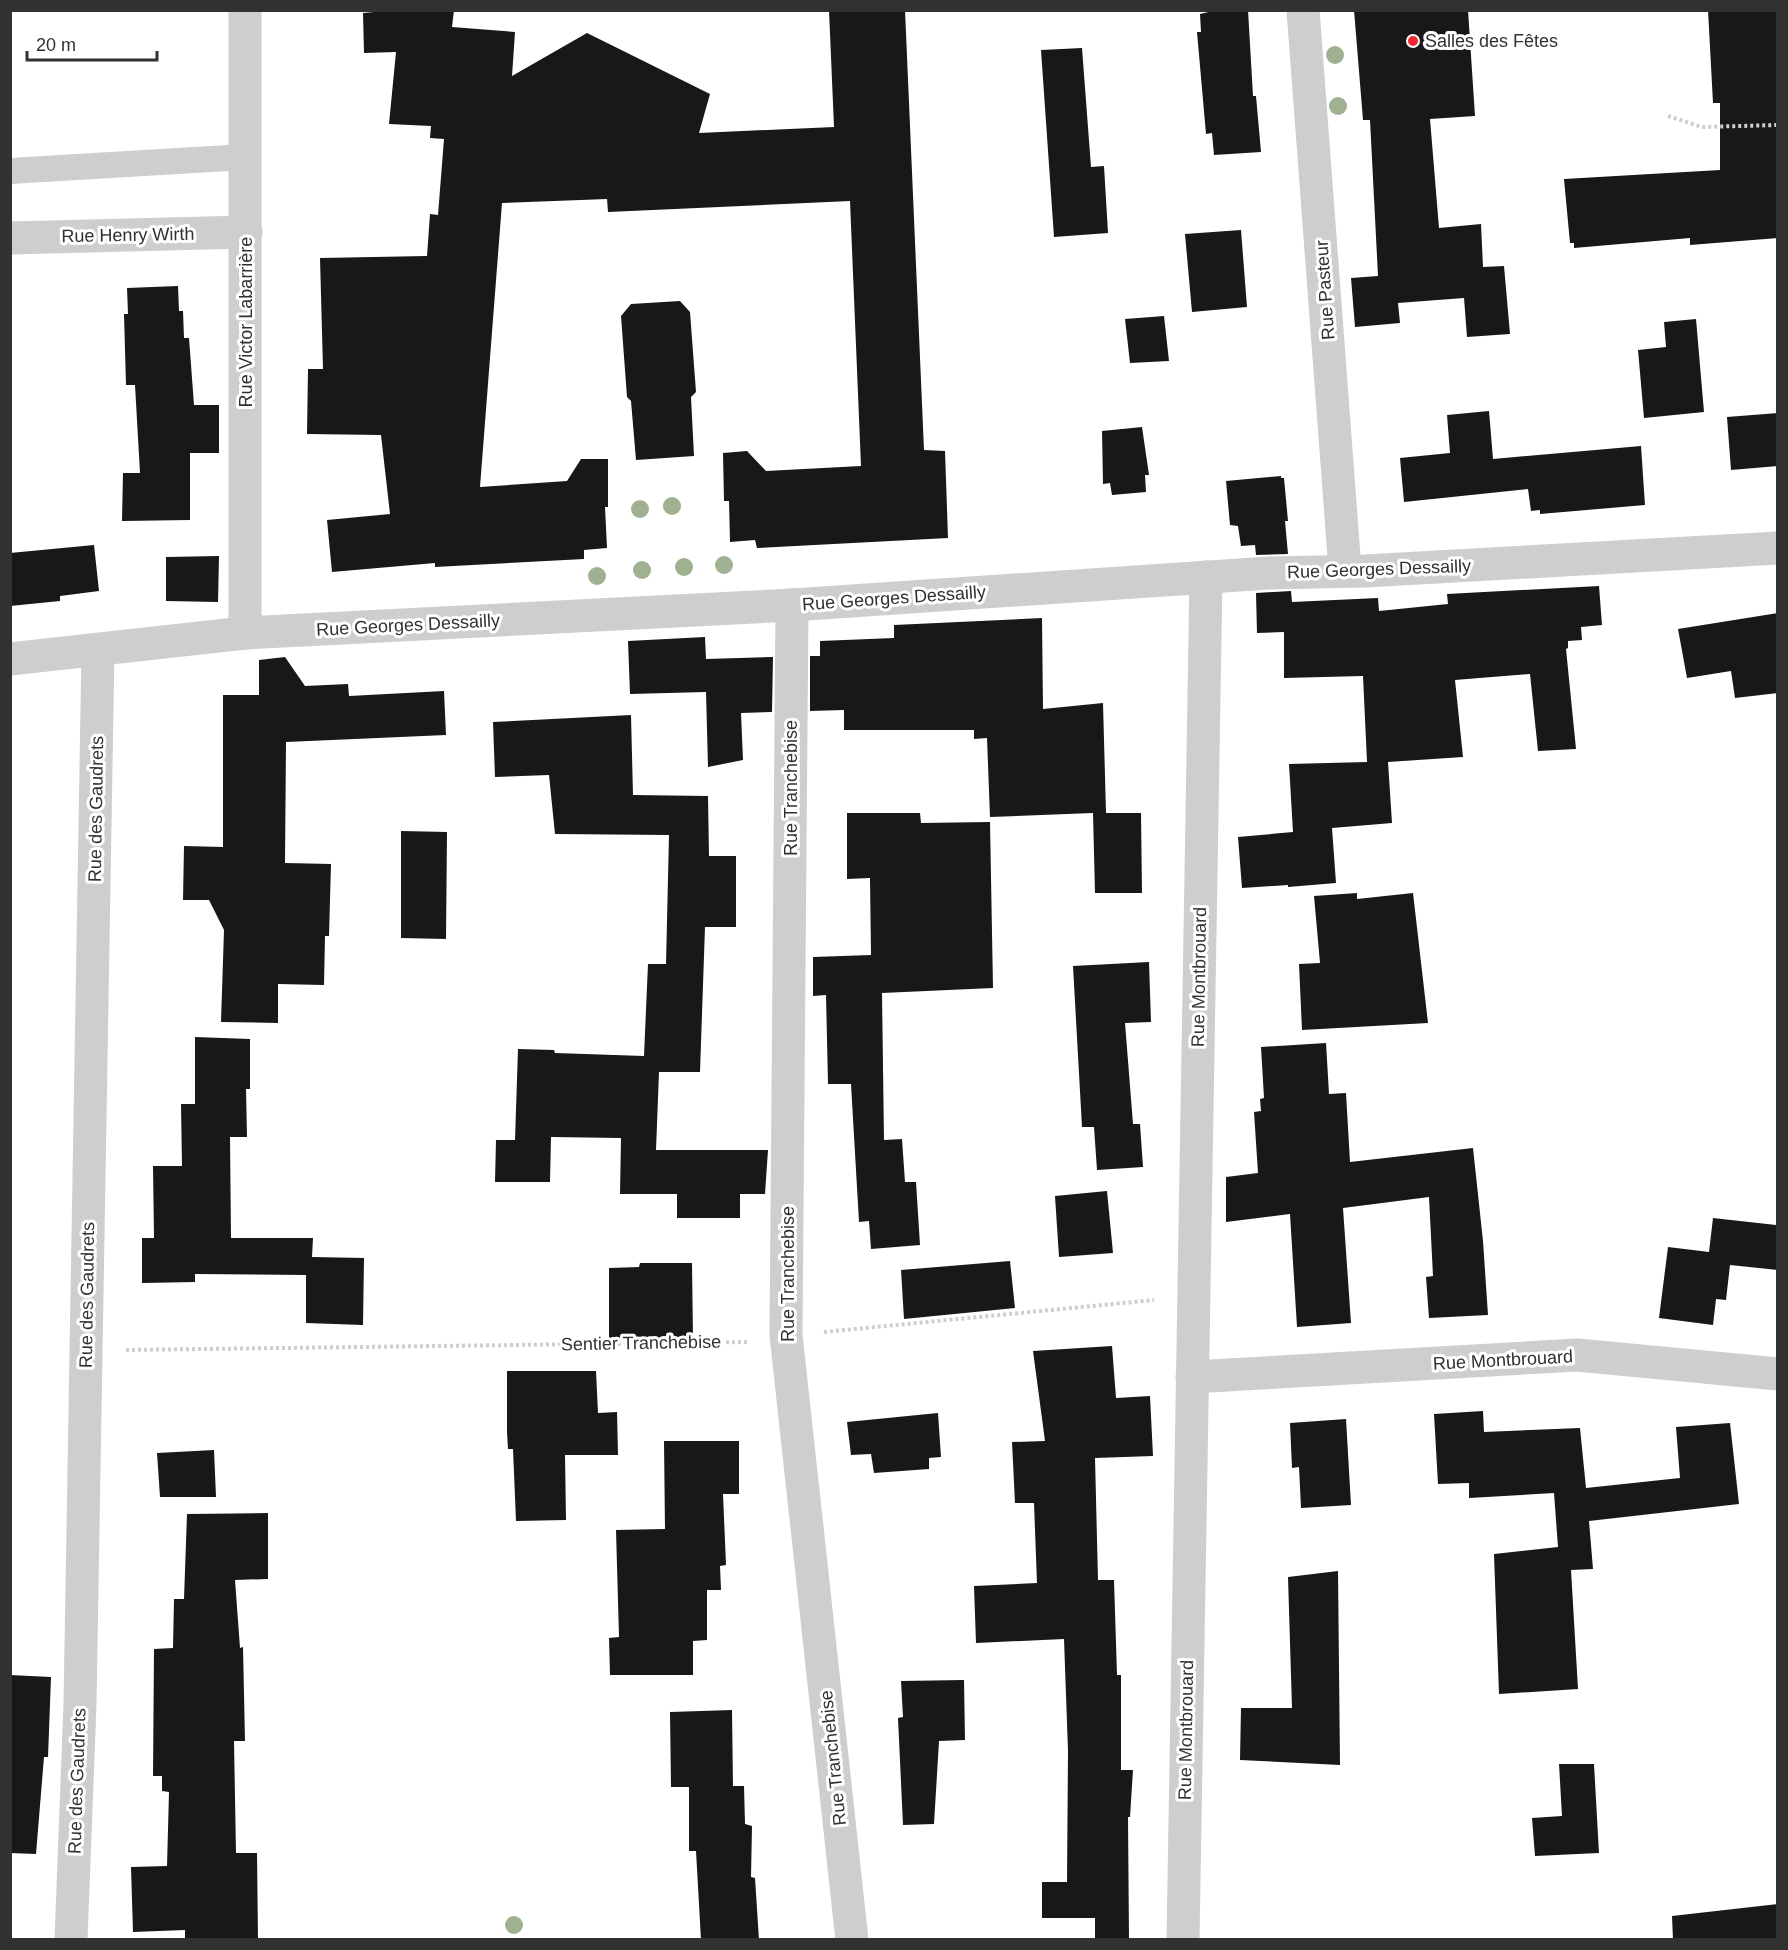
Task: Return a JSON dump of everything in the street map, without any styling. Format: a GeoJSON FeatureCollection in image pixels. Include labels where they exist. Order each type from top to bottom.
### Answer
{"type":"FeatureCollection","features":[{"type":"Feature","properties":{"kind":"street","name":"Rue Victor Labarrière"},"geometry":{"type":"LineString","coordinates":[[245,10],[245,633]]}},
{"type":"Feature","properties":{"kind":"street","name":"Rue Pasteur"},"geometry":{"type":"LineString","coordinates":[[1303,10],[1345,570]]}},
{"type":"Feature","properties":{"kind":"street","name":"Rue Henry Wirth"},"geometry":{"type":"LineString","coordinates":[[10,238],[246,232]]}},
{"type":"Feature","properties":{"kind":"street","name":"Rue Georges Dessailly"},"geometry":{"type":"LineString","coordinates":[[10,658],[245,633],[792,605],[1206,577],[1345,570],[1377,571],[1778,548]]}},
{"type":"Feature","properties":{"kind":"street","name":"Rue Montbrouard"},"geometry":{"type":"LineString","coordinates":[[1183,1940],[1206,577]]}},
{"type":"Feature","properties":{"kind":"street","name":"Rue Tranchebise"},"geometry":{"type":"LineString","coordinates":[[792,605],[786,1335],[852,1940]]}},
{"type":"Feature","properties":{"kind":"street","name":"Rue des Gaudrets"},"geometry":{"type":"LineString","coordinates":[[71,1940],[80,1692],[98,650]]}},
{"type":"Feature","properties":{"kind":"street","name":"Rue Montbrouard"},"geometry":{"type":"LineString","coordinates":[[1192,1377],[1578,1355],[1778,1374]]}},
{"type":"Feature","properties":{"kind":"lane"},"geometry":{"type":"LineString","coordinates":[[10,171],[245,157]]}},
{"type":"Feature","properties":{"kind":"path"},"geometry":{"type":"LineString","coordinates":[[1668,116],[1702,127],[1778,124]]}},
{"type":"Feature","properties":{"kind":"path","name":"Sentier Tranchebise"},"geometry":{"type":"LineString","coordinates":[[86,1351],[756,1342],[786,1335],[1193,1297]]}},
{"type":"Feature","properties":{"kind":"building"},"geometry":{"type":"Polygon","coordinates":[[[396,10],[454,10],[452,27],[515,32],[512,76],[587,33],[710,94],[699,133],[834,127],[829,10],[905,10],[924,450],[945,451],[948,538],[757,548],[755,540],[730,542],[729,501],[724,501],[723,453],[747,451],[766,471],[861,466],[850,201],[608,212],[607,199],[502,203],[480,487],[567,481],[581,459],[608,459],[608,507],[605,507],[607,548],[584,550],[584,559],[435,567],[435,563],[332,572],[327,520],[390,514],[381,435],[307,434],[308,369],[323,369],[320,258],[427,256],[430,214],[438,215],[444,139],[430,138],[431,126],[389,124],[396,52],[364,53],[363,13],[396,10]]]}},
{"type":"Feature","properties":{"kind":"building"},"geometry":{"type":"Polygon","coordinates":[[[1217,10],[1248,10],[1253,96],[1256,96],[1261,152],[1214,155],[1212,133],[1206,134],[1197,32],[1201,32],[1200,14],[1217,10]]]}},
{"type":"Feature","properties":{"kind":"building"},"geometry":{"type":"Polygon","coordinates":[[[1354,10],[1468,10],[1475,116],[1430,119],[1439,228],[1481,224],[1483,267],[1504,266],[1510,334],[1467,337],[1464,298],[1398,303],[1400,323],[1355,327],[1351,278],[1378,276],[1370,120],[1363,120],[1354,10]]]}},
{"type":"Feature","properties":{"kind":"building"},"geometry":{"type":"Polygon","coordinates":[[[1708,10],[1778,10],[1778,238],[1690,245],[1690,238],[1574,248],[1574,243],[1570,243],[1564,179],[1720,170],[1720,103],[1713,103],[1708,10]]]}},
{"type":"Feature","properties":{"kind":"building"},"geometry":{"type":"Polygon","coordinates":[[[1082,48],[1091,167],[1104,166],[1108,233],[1054,237],[1041,50],[1082,48]]]}},
{"type":"Feature","properties":{"kind":"building"},"geometry":{"type":"Polygon","coordinates":[[[1241,230],[1247,307],[1192,312],[1185,234],[1241,230]]]}},
{"type":"Feature","properties":{"kind":"building"},"geometry":{"type":"Polygon","coordinates":[[[178,286],[179,311],[183,311],[184,338],[189,338],[194,405],[219,405],[219,453],[190,453],[190,520],[122,521],[123,473],[140,473],[135,385],[126,385],[124,314],[128,314],[127,288],[178,286]]]}},
{"type":"Feature","properties":{"kind":"building"},"geometry":{"type":"Polygon","coordinates":[[[680,301],[690,312],[696,392],[691,397],[694,456],[636,460],[631,401],[627,397],[621,316],[631,304],[680,301]]]}},
{"type":"Feature","properties":{"kind":"building"},"geometry":{"type":"Polygon","coordinates":[[[1164,316],[1169,361],[1130,363],[1125,319],[1164,316]]]}},
{"type":"Feature","properties":{"kind":"building"},"geometry":{"type":"Polygon","coordinates":[[[1696,319],[1704,412],[1644,418],[1638,350],[1666,347],[1664,322],[1696,319]]]}},
{"type":"Feature","properties":{"kind":"building"},"geometry":{"type":"Polygon","coordinates":[[[1489,411],[1493,459],[1641,446],[1645,505],[1540,514],[1540,510],[1531,511],[1528,489],[1404,502],[1400,458],[1450,453],[1447,415],[1489,411]]]}},
{"type":"Feature","properties":{"kind":"building"},"geometry":{"type":"Polygon","coordinates":[[[1778,413],[1778,466],[1731,470],[1727,417],[1778,413]]]}},
{"type":"Feature","properties":{"kind":"building"},"geometry":{"type":"Polygon","coordinates":[[[1142,427],[1149,475],[1145,475],[1146,492],[1112,495],[1110,483],[1103,484],[1102,431],[1142,427]]]}},
{"type":"Feature","properties":{"kind":"building"},"geometry":{"type":"Polygon","coordinates":[[[1281,476],[1284,478],[1288,521],[1285,521],[1288,554],[1256,555],[1255,545],[1241,546],[1238,526],[1230,525],[1226,481],[1281,476]]]}},
{"type":"Feature","properties":{"kind":"building"},"geometry":{"type":"Polygon","coordinates":[[[94,545],[99,591],[60,596],[60,601],[10,606],[10,553],[94,545]]]}},
{"type":"Feature","properties":{"kind":"building"},"geometry":{"type":"Polygon","coordinates":[[[219,556],[218,602],[166,601],[166,557],[219,556]]]}},
{"type":"Feature","properties":{"kind":"building"},"geometry":{"type":"Polygon","coordinates":[[[1599,586],[1602,625],[1581,627],[1582,640],[1568,641],[1566,649],[1576,749],[1538,751],[1530,674],[1455,680],[1463,757],[1388,762],[1392,823],[1332,828],[1336,883],[1242,888],[1238,837],[1293,832],[1289,764],[1367,762],[1363,676],[1284,678],[1284,632],[1257,633],[1256,593],[1291,591],[1292,602],[1378,598],[1379,611],[1448,604],[1447,594],[1599,586]]]}},
{"type":"Feature","properties":{"kind":"building"},"geometry":{"type":"Polygon","coordinates":[[[1778,613],[1778,693],[1735,698],[1731,671],[1687,678],[1678,629],[1778,613]]]}},
{"type":"Feature","properties":{"kind":"building"},"geometry":{"type":"Polygon","coordinates":[[[1042,618],[1043,709],[1103,703],[1106,813],[1141,813],[1142,893],[1095,893],[1093,813],[990,817],[987,738],[974,739],[974,730],[844,730],[844,710],[810,711],[810,656],[820,656],[820,641],[894,638],[894,625],[1042,618]]]}},
{"type":"Feature","properties":{"kind":"building"},"geometry":{"type":"Polygon","coordinates":[[[705,637],[706,659],[773,657],[772,712],[741,713],[743,760],[708,767],[706,692],[630,694],[628,641],[705,637]]]}},
{"type":"Feature","properties":{"kind":"building"},"geometry":{"type":"Polygon","coordinates":[[[285,657],[305,686],[348,684],[349,696],[444,691],[446,735],[286,742],[285,863],[331,864],[329,936],[325,936],[324,985],[278,984],[278,1023],[221,1022],[224,930],[209,900],[183,900],[184,846],[223,847],[223,695],[259,695],[259,660],[285,657]]]}},
{"type":"Feature","properties":{"kind":"building"},"geometry":{"type":"Polygon","coordinates":[[[631,715],[633,795],[708,796],[709,856],[736,856],[736,927],[705,927],[700,1072],[659,1072],[656,1150],[768,1150],[765,1194],[740,1194],[740,1218],[677,1218],[677,1194],[620,1194],[621,1138],[551,1137],[550,1182],[495,1182],[496,1140],[515,1140],[518,1049],[554,1050],[555,1053],[644,1056],[648,964],[666,964],[669,835],[555,834],[549,775],[495,777],[493,722],[631,715]]]}},
{"type":"Feature","properties":{"kind":"building"},"geometry":{"type":"Polygon","coordinates":[[[847,813],[920,813],[921,823],[990,822],[993,988],[882,993],[884,1140],[902,1139],[905,1182],[916,1182],[920,1245],[871,1249],[869,1221],[859,1222],[851,1084],[828,1084],[826,995],[813,996],[813,957],[871,955],[870,878],[847,879],[847,813]]]}},
{"type":"Feature","properties":{"kind":"building"},"geometry":{"type":"Polygon","coordinates":[[[401,831],[447,832],[446,939],[401,938],[401,831]]]}},
{"type":"Feature","properties":{"kind":"building"},"geometry":{"type":"Polygon","coordinates":[[[1357,893],[1357,899],[1413,893],[1428,1023],[1302,1030],[1299,964],[1320,963],[1314,896],[1357,893]]]}},
{"type":"Feature","properties":{"kind":"building"},"geometry":{"type":"Polygon","coordinates":[[[1149,962],[1151,1022],[1125,1023],[1133,1124],[1140,1124],[1143,1167],[1097,1170],[1094,1127],[1082,1127],[1073,966],[1149,962]]]}},
{"type":"Feature","properties":{"kind":"building"},"geometry":{"type":"Polygon","coordinates":[[[195,1037],[250,1039],[250,1089],[246,1089],[247,1137],[230,1137],[231,1238],[313,1238],[312,1257],[364,1258],[363,1325],[306,1323],[306,1275],[195,1274],[195,1282],[142,1283],[142,1238],[154,1238],[153,1166],[182,1166],[181,1104],[195,1104],[195,1037]]]}},
{"type":"Feature","properties":{"kind":"building"},"geometry":{"type":"Polygon","coordinates":[[[1326,1043],[1329,1094],[1346,1093],[1350,1162],[1473,1148],[1488,1315],[1429,1318],[1426,1277],[1433,1276],[1429,1197],[1343,1208],[1351,1323],[1297,1327],[1290,1214],[1226,1222],[1226,1177],[1258,1173],[1254,1112],[1261,1111],[1260,1099],[1264,1098],[1261,1047],[1326,1043]]]}},
{"type":"Feature","properties":{"kind":"building"},"geometry":{"type":"Polygon","coordinates":[[[1107,1191],[1113,1253],[1059,1257],[1055,1196],[1107,1191]]]}},
{"type":"Feature","properties":{"kind":"building"},"geometry":{"type":"Polygon","coordinates":[[[1713,1218],[1776,1225],[1778,1270],[1730,1265],[1726,1300],[1716,1299],[1713,1325],[1659,1318],[1668,1247],[1709,1252],[1713,1218]]]}},
{"type":"Feature","properties":{"kind":"building"},"geometry":{"type":"Polygon","coordinates":[[[1010,1261],[1015,1308],[904,1319],[901,1270],[1010,1261]]]}},
{"type":"Feature","properties":{"kind":"building"},"geometry":{"type":"Polygon","coordinates":[[[640,1263],[692,1263],[693,1338],[609,1339],[609,1268],[639,1267],[640,1263]]]}},
{"type":"Feature","properties":{"kind":"building"},"geometry":{"type":"Polygon","coordinates":[[[1112,1346],[1116,1398],[1150,1396],[1153,1456],[1095,1458],[1098,1580],[1114,1580],[1117,1675],[1121,1675],[1121,1770],[1133,1770],[1130,1817],[1128,1817],[1129,1940],[1095,1940],[1095,1918],[1042,1918],[1042,1882],[1067,1882],[1068,1751],[1064,1639],[976,1643],[974,1586],[1037,1583],[1034,1503],[1015,1503],[1012,1442],[1045,1441],[1033,1351],[1112,1346]]]}},
{"type":"Feature","properties":{"kind":"building"},"geometry":{"type":"Polygon","coordinates":[[[507,1371],[596,1371],[598,1413],[617,1412],[618,1455],[565,1455],[566,1520],[516,1521],[513,1449],[508,1449],[507,1371]]]}},
{"type":"Feature","properties":{"kind":"building"},"geometry":{"type":"Polygon","coordinates":[[[1483,1411],[1484,1432],[1580,1428],[1586,1488],[1680,1478],[1676,1427],[1730,1423],[1739,1504],[1589,1521],[1593,1569],[1571,1570],[1578,1689],[1499,1694],[1494,1554],[1558,1547],[1554,1493],[1469,1498],[1469,1483],[1438,1484],[1434,1414],[1483,1411]]]}},
{"type":"Feature","properties":{"kind":"building"},"geometry":{"type":"Polygon","coordinates":[[[938,1413],[941,1457],[929,1458],[929,1469],[874,1473],[871,1454],[851,1455],[847,1422],[938,1413]]]}},
{"type":"Feature","properties":{"kind":"building"},"geometry":{"type":"Polygon","coordinates":[[[1346,1419],[1351,1505],[1301,1508],[1299,1467],[1292,1468],[1290,1423],[1346,1419]]]}},
{"type":"Feature","properties":{"kind":"building"},"geometry":{"type":"Polygon","coordinates":[[[664,1441],[739,1441],[739,1494],[723,1494],[726,1565],[720,1566],[721,1590],[707,1590],[707,1640],[693,1641],[693,1675],[610,1675],[609,1638],[619,1637],[616,1530],[665,1529],[664,1441]]]}},
{"type":"Feature","properties":{"kind":"building"},"geometry":{"type":"Polygon","coordinates":[[[214,1450],[216,1497],[160,1497],[157,1453],[214,1450]]]}},
{"type":"Feature","properties":{"kind":"building"},"geometry":{"type":"Polygon","coordinates":[[[268,1513],[268,1579],[235,1580],[240,1648],[243,1647],[245,1741],[234,1741],[236,1853],[257,1853],[258,1940],[185,1940],[185,1930],[133,1932],[131,1867],[167,1866],[169,1792],[162,1791],[162,1776],[153,1776],[154,1649],[173,1648],[174,1599],[184,1599],[187,1514],[268,1513]]]}},
{"type":"Feature","properties":{"kind":"building"},"geometry":{"type":"Polygon","coordinates":[[[1338,1571],[1340,1765],[1240,1760],[1241,1708],[1292,1708],[1288,1577],[1338,1571]]]}},
{"type":"Feature","properties":{"kind":"building"},"geometry":{"type":"Polygon","coordinates":[[[10,1675],[51,1677],[48,1757],[44,1757],[36,1854],[10,1853],[10,1675]]]}},
{"type":"Feature","properties":{"kind":"building"},"geometry":{"type":"Polygon","coordinates":[[[964,1680],[965,1740],[939,1741],[934,1824],[903,1825],[898,1718],[903,1717],[901,1681],[964,1680]]]}},
{"type":"Feature","properties":{"kind":"building"},"geometry":{"type":"Polygon","coordinates":[[[732,1710],[733,1786],[744,1786],[745,1824],[752,1826],[751,1877],[755,1878],[759,1940],[701,1940],[696,1851],[689,1851],[689,1787],[671,1787],[670,1712],[732,1710]]]}},
{"type":"Feature","properties":{"kind":"building"},"geometry":{"type":"Polygon","coordinates":[[[1559,1764],[1594,1764],[1599,1853],[1535,1856],[1532,1818],[1562,1816],[1559,1764]]]}},
{"type":"Feature","properties":{"kind":"building"},"geometry":{"type":"Polygon","coordinates":[[[1778,1904],[1778,1940],[1673,1940],[1672,1916],[1778,1904]]]}},
{"type":"Feature","properties":{"kind":"place","name":"Salles des Fêtes"},"geometry":{"type":"Point","coordinates":[1413,41]}}]}
